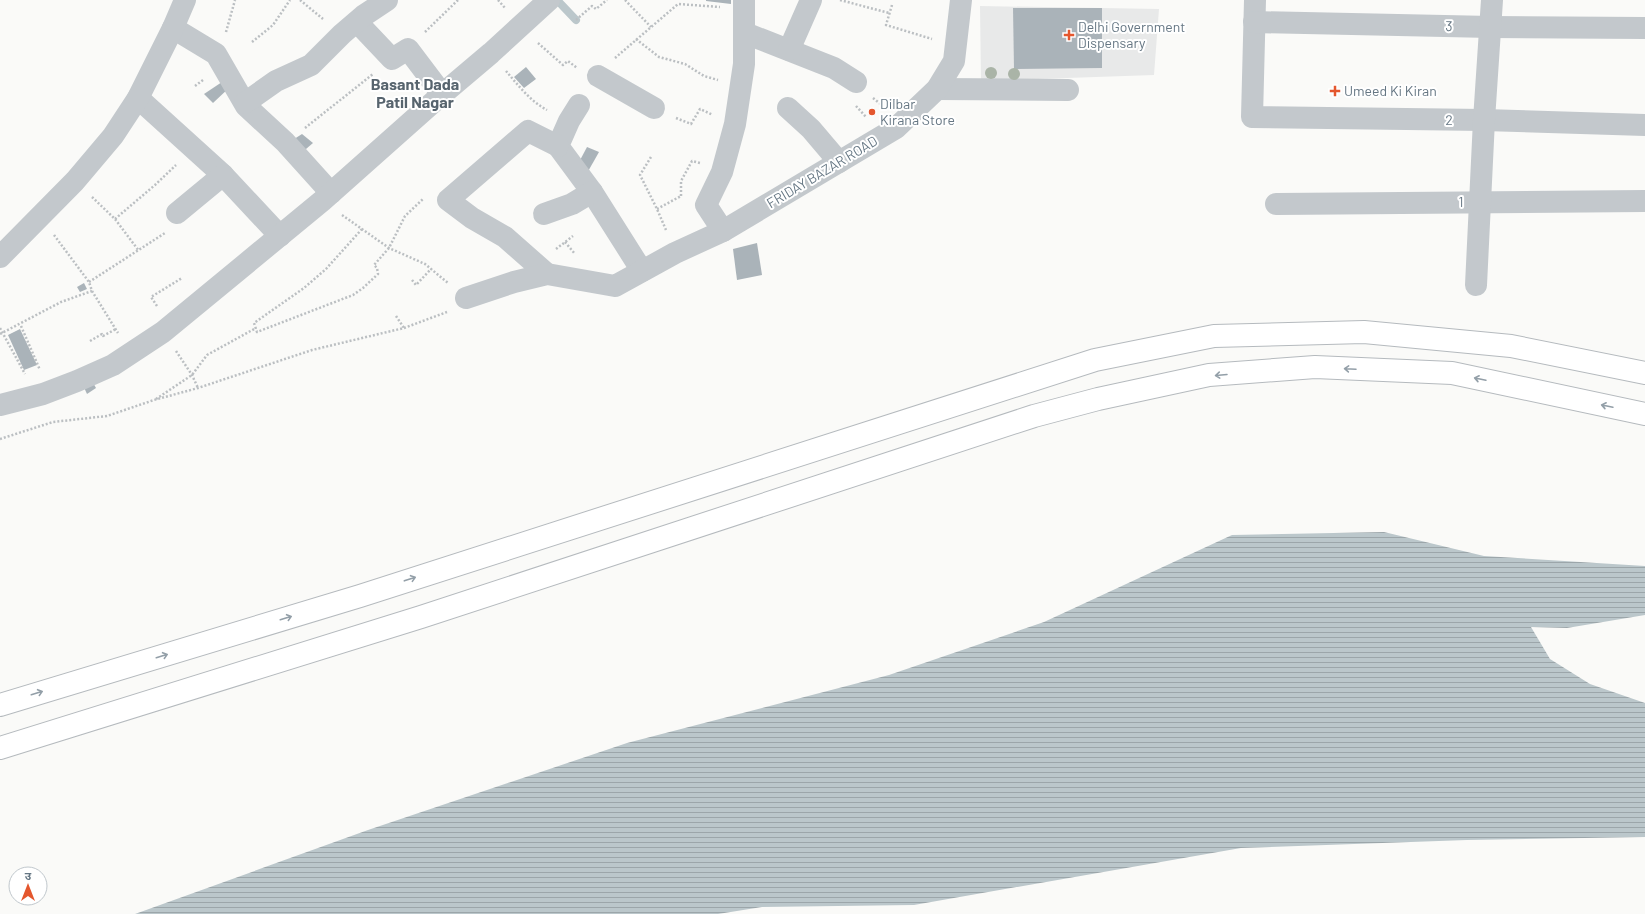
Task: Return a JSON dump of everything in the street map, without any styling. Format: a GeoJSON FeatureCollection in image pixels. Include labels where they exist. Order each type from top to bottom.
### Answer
{"type":"FeatureCollection","features":[{"type":"Feature","properties":{"kind":"main road"},"geometry":{"type":"LineString","coordinates":[[0,705],[352,598],[1103,358],[1214,336],[1364,332],[1511,346],[1645,373]]}},
{"type":"Feature","properties":{"kind":"main road"},"geometry":{"type":"LineString","coordinates":[[0,748],[421,617],[1034,416],[1098,399],[1209,376],[1315,367],[1452,373],[1645,414]]}},
{"type":"Feature","properties":{"kind":"street"},"geometry":{"type":"LineString","coordinates":[[0,257],[75,181],[113,136],[138,98],[173,28],[184,0]]}},
{"type":"Feature","properties":{"kind":"street"},"geometry":{"type":"LineString","coordinates":[[245,103],[276,81],[311,65],[349,28],[388,0]]}},
{"type":"Feature","properties":{"kind":"street"},"geometry":{"type":"LineString","coordinates":[[0,405],[43,394],[77,382],[113,365],[163,332],[327,197],[442,94],[491,53],[548,0]]}},
{"type":"Feature","properties":{"kind":"street"},"geometry":{"type":"LineString","coordinates":[[789,50],[811,0]]}},
{"type":"Feature","properties":{"kind":"street","name":"FRIDAY BAZAR ROAD"},"geometry":{"type":"LineString","coordinates":[[547,274],[615,286],[675,253],[723,231],[896,128],[937,89],[954,61],[961,0]]}},
{"type":"Feature","properties":{"kind":"street"},"geometry":{"type":"LineString","coordinates":[[1254,22],[1255,0]]}},
{"type":"Feature","properties":{"kind":"street"},"geometry":{"type":"LineString","coordinates":[[1476,285],[1484,120],[1492,0]]}},
{"type":"Feature","properties":{"kind":"street"},"geometry":{"type":"LineString","coordinates":[[744,15],[789,50],[834,68],[856,82]]}},
{"type":"Feature","properties":{"kind":"street"},"geometry":{"type":"LineString","coordinates":[[723,231],[706,205],[722,172],[735,124],[744,64],[744,15]]}},
{"type":"Feature","properties":{"kind":"street","name":"3"},"geometry":{"type":"LineString","coordinates":[[1254,22],[1491,27],[1645,28]]}},
{"type":"Feature","properties":{"kind":"street","name":"2"},"geometry":{"type":"LineString","coordinates":[[1254,22],[1252,117],[1484,120],[1645,125]]}},
{"type":"Feature","properties":{"kind":"street"},"geometry":{"type":"LineString","coordinates":[[173,28],[216,54],[245,103],[284,142],[327,197]]}},
{"type":"Feature","properties":{"kind":"street"},"geometry":{"type":"LineString","coordinates":[[349,28],[400,54],[442,94]]}},
{"type":"Feature","properties":{"kind":"street"},"geometry":{"type":"LineString","coordinates":[[588,72],[654,108]]}},
{"type":"Feature","properties":{"kind":"street"},"geometry":{"type":"LineString","coordinates":[[937,89],[1068,90]]}},
{"type":"Feature","properties":{"kind":"street"},"geometry":{"type":"LineString","coordinates":[[138,98],[222,176],[280,236]]}},
{"type":"Feature","properties":{"kind":"street"},"geometry":{"type":"LineString","coordinates":[[788,108],[811,129],[839,162]]}},
{"type":"Feature","properties":{"kind":"street"},"geometry":{"type":"LineString","coordinates":[[558,146],[574,113]]}},
{"type":"Feature","properties":{"kind":"street"},"geometry":{"type":"LineString","coordinates":[[547,274],[505,237],[472,218],[448,200],[522,146],[528,131],[558,146],[592,192],[642,271]]}},
{"type":"Feature","properties":{"kind":"street"},"geometry":{"type":"LineString","coordinates":[[174,221],[222,176]]}},
{"type":"Feature","properties":{"kind":"street"},"geometry":{"type":"LineString","coordinates":[[544,214],[572,204],[592,192]]}},
{"type":"Feature","properties":{"kind":"street","name":"1"},"geometry":{"type":"LineString","coordinates":[[1276,204],[1645,201]]}},
{"type":"Feature","properties":{"kind":"street"},"geometry":{"type":"LineString","coordinates":[[466,298],[514,282],[547,274]]}},
{"type":"Feature","properties":{"kind":"path"},"geometry":{"type":"LineString","coordinates":[[216,54],[226,32],[235,0]]}},
{"type":"Feature","properties":{"kind":"path"},"geometry":{"type":"LineString","coordinates":[[252,42],[273,25],[290,0]]}},
{"type":"Feature","properties":{"kind":"path"},"geometry":{"type":"LineString","coordinates":[[300,0],[349,28]]}},
{"type":"Feature","properties":{"kind":"path"},"geometry":{"type":"LineString","coordinates":[[284,142],[316,121],[400,54],[458,0]]}},
{"type":"Feature","properties":{"kind":"path"},"geometry":{"type":"LineString","coordinates":[[576,20],[592,6],[596,9],[606,0]]}},
{"type":"Feature","properties":{"kind":"path"},"geometry":{"type":"LineString","coordinates":[[624,0],[651,27]]}},
{"type":"Feature","properties":{"kind":"path"},"geometry":{"type":"LineString","coordinates":[[840,0],[889,13]]}},
{"type":"Feature","properties":{"kind":"path"},"geometry":{"type":"LineString","coordinates":[[624,50],[678,4],[716,6],[744,15]]}},
{"type":"Feature","properties":{"kind":"path"},"geometry":{"type":"LineString","coordinates":[[892,5],[886,25],[956,46]]}},
{"type":"Feature","properties":{"kind":"path"},"geometry":{"type":"LineString","coordinates":[[521,25],[547,53],[563,65],[568,61],[588,72]]}},
{"type":"Feature","properties":{"kind":"path"},"geometry":{"type":"LineString","coordinates":[[636,39],[659,57],[685,64],[704,76],[741,87]]}},
{"type":"Feature","properties":{"kind":"path"},"geometry":{"type":"LineString","coordinates":[[491,53],[523,91],[541,107],[574,113]]}},
{"type":"Feature","properties":{"kind":"path"},"geometry":{"type":"LineString","coordinates":[[856,82],[901,123]]}},
{"type":"Feature","properties":{"kind":"path"},"geometry":{"type":"LineString","coordinates":[[654,108],[691,124],[700,109],[735,124]]}},
{"type":"Feature","properties":{"kind":"path"},"geometry":{"type":"LineString","coordinates":[[115,219],[193,150]]}},
{"type":"Feature","properties":{"kind":"path"},"geometry":{"type":"LineString","coordinates":[[651,157],[640,175],[657,209],[675,253]]}},
{"type":"Feature","properties":{"kind":"path"},"geometry":{"type":"LineString","coordinates":[[75,181],[115,219],[139,250]]}},
{"type":"Feature","properties":{"kind":"path"},"geometry":{"type":"LineString","coordinates":[[362,229],[326,269],[304,288],[254,323],[257,332],[353,295],[364,288],[378,274],[377,268],[374,266],[389,248],[405,216],[431,191],[443,199],[448,200]]}},
{"type":"Feature","properties":{"kind":"path"},"geometry":{"type":"LineString","coordinates":[[0,439],[53,422],[107,416],[154,400],[198,388],[312,350],[404,328],[450,311],[466,298],[425,264],[389,248],[362,229],[327,197]]}},
{"type":"Feature","properties":{"kind":"path"},"geometry":{"type":"LineString","coordinates":[[40,216],[89,282],[92,292],[131,354]]}},
{"type":"Feature","properties":{"kind":"path"},"geometry":{"type":"LineString","coordinates":[[89,282],[139,250],[174,221]]}},
{"type":"Feature","properties":{"kind":"path"},"geometry":{"type":"LineString","coordinates":[[412,280],[416,285],[431,269]]}},
{"type":"Feature","properties":{"kind":"path"},"geometry":{"type":"LineString","coordinates":[[0,334],[60,302],[92,292]]}},
{"type":"Feature","properties":{"kind":"path"},"geometry":{"type":"LineString","coordinates":[[396,316],[404,328]]}},
{"type":"Feature","properties":{"kind":"path"},"geometry":{"type":"LineString","coordinates":[[21,326],[41,373]]}},
{"type":"Feature","properties":{"kind":"path"},"geometry":{"type":"LineString","coordinates":[[0,328],[28,380]]}},
{"type":"Feature","properties":{"kind":"path"},"geometry":{"type":"LineString","coordinates":[[154,400],[192,375],[207,355],[256,328]]}},
{"type":"Feature","properties":{"kind":"path"},"geometry":{"type":"LineString","coordinates":[[90,341],[102,334],[103,336],[116,329]]}},
{"type":"Feature","properties":{"kind":"path"},"geometry":{"type":"LineString","coordinates":[[163,332],[192,375],[198,388]]}},
{"type":"Feature","properties":{"kind":"shaded area","name":"Delhi Government Dispensary"},"geometry":{"type":"Polygon","coordinates":[[[980,6],[1159,9],[1154,75],[981,81],[980,6]]]}},
{"type":"Feature","properties":{"kind":"shaded area"},"geometry":{"type":"Polygon","coordinates":[[[1384,532],[1484,556],[1645,566],[1645,615],[1567,628],[1531,627],[1550,659],[1590,684],[1645,703],[1645,837],[1467,840],[1241,848],[914,905],[762,907],[718,914],[135,914],[368,830],[627,743],[889,675],[1044,622],[1232,535],[1384,532]]]}},
{"type":"Feature","properties":{"kind":"building"},"geometry":{"type":"Polygon","coordinates":[[[731,0],[731,4],[706,1],[731,0]]]}},
{"type":"Feature","properties":{"kind":"building"},"geometry":{"type":"Polygon","coordinates":[[[1013,8],[1102,8],[1102,68],[1014,69],[1013,8]]]}},
{"type":"Feature","properties":{"kind":"building"},"geometry":{"type":"Polygon","coordinates":[[[526,67],[536,79],[524,88],[514,77],[526,67]]]}},
{"type":"Feature","properties":{"kind":"building"},"geometry":{"type":"Polygon","coordinates":[[[225,80],[230,87],[213,103],[204,94],[225,80]]]}},
{"type":"Feature","properties":{"kind":"building"},"geometry":{"type":"Polygon","coordinates":[[[302,134],[313,143],[299,155],[288,143],[302,134]]]}},
{"type":"Feature","properties":{"kind":"building"},"geometry":{"type":"Polygon","coordinates":[[[587,147],[599,152],[586,175],[578,164],[587,147]]]}},
{"type":"Feature","properties":{"kind":"building"},"geometry":{"type":"Polygon","coordinates":[[[757,243],[762,275],[737,280],[733,249],[757,243]]]}},
{"type":"Feature","properties":{"kind":"building"},"geometry":{"type":"Polygon","coordinates":[[[84,283],[87,289],[80,292],[77,287],[84,283]]]}},
{"type":"Feature","properties":{"kind":"building"},"geometry":{"type":"Polygon","coordinates":[[[20,329],[37,365],[24,370],[8,335],[20,329]]]}},
{"type":"Feature","properties":{"kind":"building"},"geometry":{"type":"Polygon","coordinates":[[[91,379],[96,388],[87,394],[82,383],[91,379]]]}},
{"type":"Feature","properties":{"kind":"waterway"},"geometry":{"type":"LineString","coordinates":[[557,0],[576,20]]}},
{"type":"Feature","properties":{"kind":"place","name":"Delhi Government Dispensary"},"geometry":{"type":"Point","coordinates":[1069,35]}},
{"type":"Feature","properties":{"kind":"place","name":"Umeed Ki Kiran"},"geometry":{"type":"Point","coordinates":[1335,91]}},
{"type":"Feature","properties":{"kind":"place","name":"Dilbar Kirana Store"},"geometry":{"type":"Point","coordinates":[872,112]}},
{"type":"Feature","properties":{"kind":"district","name":"Basant Dada Patil Nagar"},"geometry":{"type":"Point","coordinates":[415,93]}}]}
